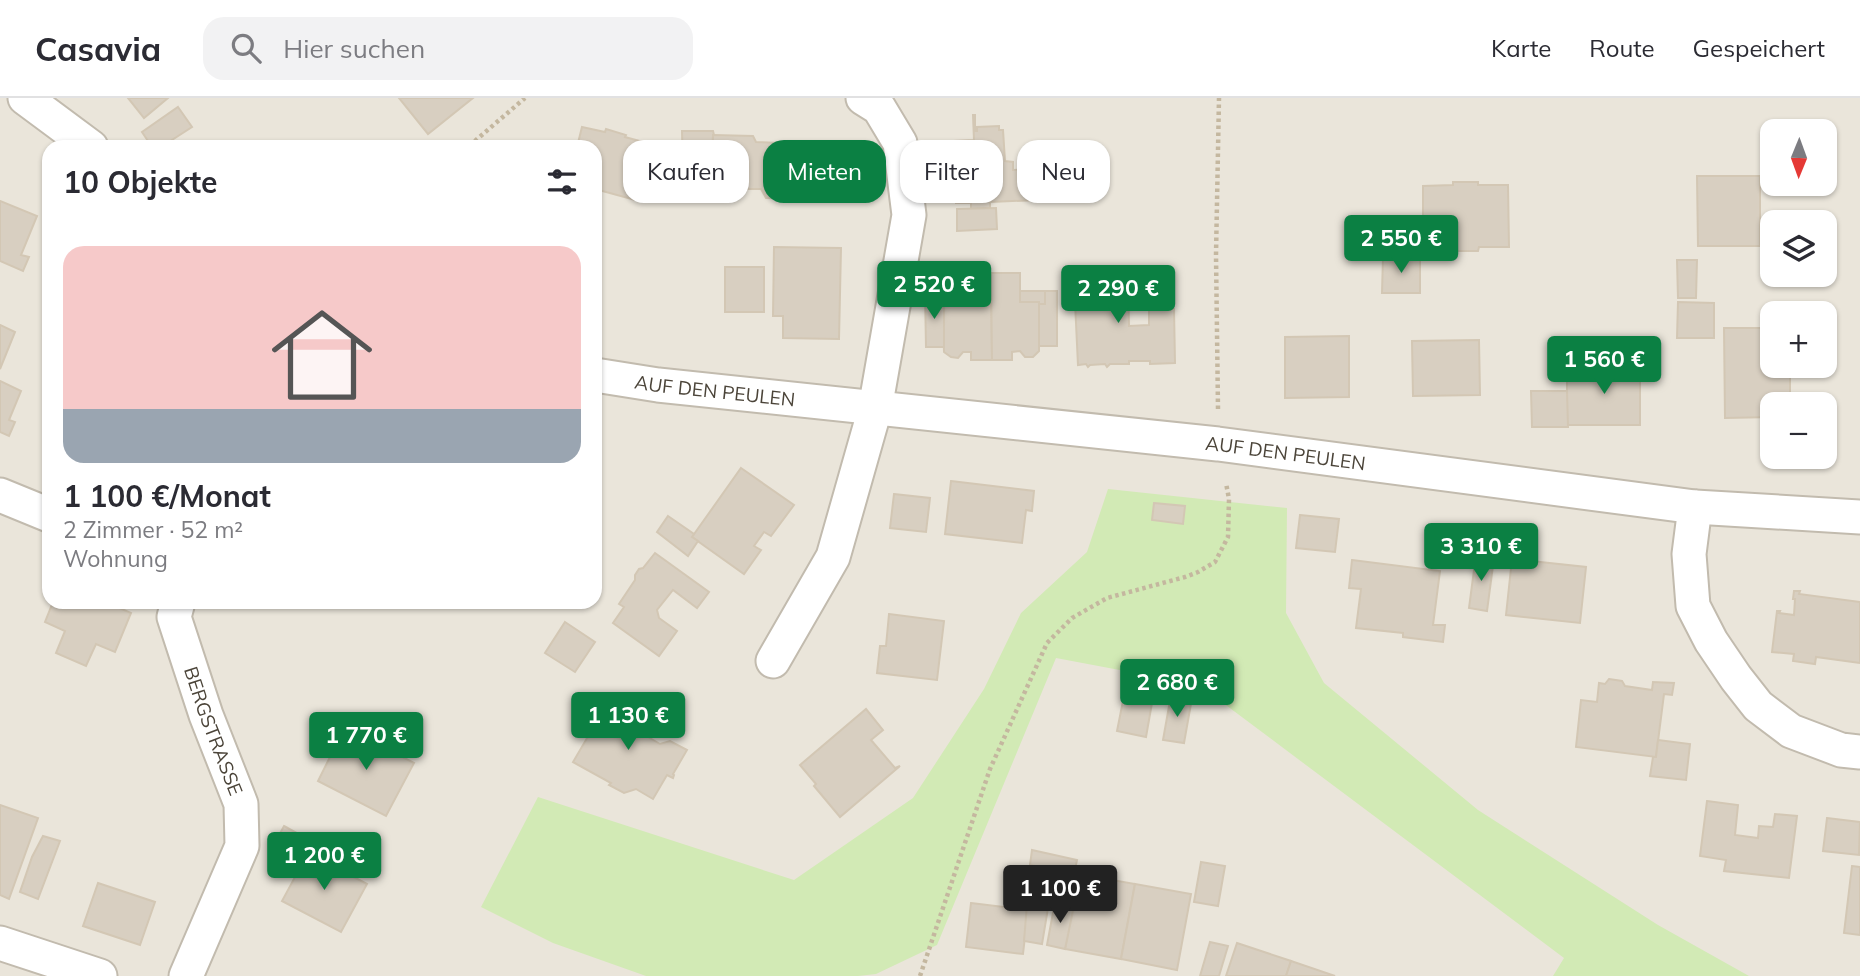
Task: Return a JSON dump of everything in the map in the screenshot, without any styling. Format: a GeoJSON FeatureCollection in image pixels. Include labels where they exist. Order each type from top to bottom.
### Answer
{"type":"FeatureCollection","features":[{"type":"Feature","properties":{"kind":"street"},"geometry":{"type":"LineString","coordinates":[[25,98],[82,140]]}},
{"type":"Feature","properties":{"kind":"street"},"geometry":{"type":"LineString","coordinates":[[773,661],[833,557],[875,408],[909,215],[900,143],[879,107],[863,98]]}},
{"type":"Feature","properties":{"kind":"street","name":"AUF DEN PEULEN"},"geometry":{"type":"LineString","coordinates":[[602,376],[658,385],[1218,444],[1695,507],[1860,517]]}},
{"type":"Feature","properties":{"kind":"street"},"geometry":{"type":"LineString","coordinates":[[0,495],[42,512]]}},
{"type":"Feature","properties":{"kind":"street"},"geometry":{"type":"LineString","coordinates":[[1695,507],[1689,554],[1693,606],[1736,678],[1758,706],[1791,731],[1841,750],[1860,752]]}},
{"type":"Feature","properties":{"kind":"street","name":"BERGSTRASSE"},"geometry":{"type":"LineString","coordinates":[[170,609],[206,715],[241,804],[242,846],[186,976]]}},
{"type":"Feature","properties":{"kind":"street"},"geometry":{"type":"LineString","coordinates":[[0,943],[100,976]]}},
{"type":"Feature","properties":{"kind":"path"},"geometry":{"type":"LineString","coordinates":[[476,140],[525,98]]}},
{"type":"Feature","properties":{"kind":"path"},"geometry":{"type":"LineString","coordinates":[[920,976],[990,769],[1047,643],[1072,618],[1107,598],[1198,572],[1215,562],[1228,537],[1229,499],[1218,444],[1216,255],[1219,98]]}},
{"type":"Feature","properties":{"kind":"shaded area"},"geometry":{"type":"Polygon","coordinates":[[[0,98],[1860,98],[1860,976],[0,976],[0,98]]]}},
{"type":"Feature","properties":{"kind":"green space"},"geometry":{"type":"Polygon","coordinates":[[[1108,489],[1287,508],[1286,613],[1324,683],[1478,810],[1658,925],[1749,976],[1553,976],[1564,958],[1199,685],[1056,658],[937,945],[876,974],[646,976],[553,943],[481,907],[538,797],[794,880],[913,798],[984,689],[1021,613],[1087,552],[1108,489]]]}},
{"type":"Feature","properties":{"kind":"building"},"geometry":{"type":"Polygon","coordinates":[[[128,98],[168,98],[144,118],[128,98]]]}},
{"type":"Feature","properties":{"kind":"building"},"geometry":{"type":"Polygon","coordinates":[[[399,98],[473,98],[428,134],[399,98]]]}},
{"type":"Feature","properties":{"kind":"building"},"geometry":{"type":"Polygon","coordinates":[[[178,107],[192,127],[172,140],[147,140],[142,132],[178,107]]]}},
{"type":"Feature","properties":{"kind":"building"},"geometry":{"type":"Polygon","coordinates":[[[973,115],[975,131],[977,127],[999,126],[999,130],[1003,130],[1005,161],[1013,162],[1013,170],[1017,170],[1017,201],[1003,201],[1003,140],[974,140],[973,115]]]}},
{"type":"Feature","properties":{"kind":"building"},"geometry":{"type":"Polygon","coordinates":[[[582,127],[605,132],[606,129],[636,140],[623,140],[623,197],[602,191],[602,140],[579,140],[582,127]]]}},
{"type":"Feature","properties":{"kind":"building"},"geometry":{"type":"Polygon","coordinates":[[[682,131],[713,131],[714,135],[713,140],[682,140],[682,131]]]}},
{"type":"Feature","properties":{"kind":"building"},"geometry":{"type":"Polygon","coordinates":[[[713,135],[753,136],[756,142],[763,142],[763,193],[761,189],[749,189],[749,140],[713,140],[713,135]]]}},
{"type":"Feature","properties":{"kind":"building"},"geometry":{"type":"Polygon","coordinates":[[[1697,176],[1760,176],[1760,246],[1698,246],[1697,176]]]}},
{"type":"Feature","properties":{"kind":"building"},"geometry":{"type":"Polygon","coordinates":[[[1453,182],[1508,185],[1509,247],[1479,247],[1478,251],[1453,251],[1453,247],[1423,247],[1423,186],[1453,185],[1453,182]]]}},
{"type":"Feature","properties":{"kind":"building"},"geometry":{"type":"Polygon","coordinates":[[[0,201],[37,216],[21,255],[29,257],[23,271],[0,261],[0,201]]]}},
{"type":"Feature","properties":{"kind":"building"},"geometry":{"type":"Polygon","coordinates":[[[971,203],[990,203],[990,208],[971,209],[971,203]]]}},
{"type":"Feature","properties":{"kind":"building"},"geometry":{"type":"Polygon","coordinates":[[[996,208],[997,229],[957,231],[957,209],[996,208]]]}},
{"type":"Feature","properties":{"kind":"building"},"geometry":{"type":"Polygon","coordinates":[[[774,247],[841,248],[839,339],[783,338],[783,316],[773,316],[774,247]]]}},
{"type":"Feature","properties":{"kind":"building"},"geometry":{"type":"Polygon","coordinates":[[[1383,257],[1420,257],[1420,293],[1382,293],[1383,257]]]}},
{"type":"Feature","properties":{"kind":"building"},"geometry":{"type":"Polygon","coordinates":[[[1677,260],[1697,260],[1696,298],[1678,298],[1677,260]]]}},
{"type":"Feature","properties":{"kind":"building"},"geometry":{"type":"Polygon","coordinates":[[[725,267],[764,267],[764,312],[725,312],[725,267]]]}},
{"type":"Feature","properties":{"kind":"building"},"geometry":{"type":"Polygon","coordinates":[[[991,273],[992,360],[971,360],[971,352],[963,352],[958,358],[951,357],[944,352],[943,303],[963,303],[963,274],[991,273]]]}},
{"type":"Feature","properties":{"kind":"building"},"geometry":{"type":"Polygon","coordinates":[[[991,273],[1020,273],[1020,302],[1039,302],[1039,351],[1033,357],[1025,357],[1020,351],[1012,352],[1012,360],[992,360],[991,273]]]}},
{"type":"Feature","properties":{"kind":"building"},"geometry":{"type":"Polygon","coordinates":[[[1128,273],[1129,326],[1149,325],[1149,309],[1174,309],[1175,363],[1129,361],[1129,364],[1110,364],[1107,367],[1105,364],[1088,367],[1086,364],[1078,365],[1075,302],[1077,303],[1077,274],[1128,273]]]}},
{"type":"Feature","properties":{"kind":"building"},"geometry":{"type":"Polygon","coordinates":[[[1020,291],[1045,291],[1045,304],[1020,302],[1020,291]]]}},
{"type":"Feature","properties":{"kind":"building"},"geometry":{"type":"Polygon","coordinates":[[[1045,291],[1057,291],[1057,346],[1039,346],[1039,304],[1045,304],[1045,291]]]}},
{"type":"Feature","properties":{"kind":"building"},"geometry":{"type":"Polygon","coordinates":[[[925,292],[938,292],[938,305],[944,305],[944,347],[926,347],[925,292]]]}},
{"type":"Feature","properties":{"kind":"building"},"geometry":{"type":"Polygon","coordinates":[[[938,292],[962,292],[963,303],[938,305],[938,292]]]}},
{"type":"Feature","properties":{"kind":"building"},"geometry":{"type":"Polygon","coordinates":[[[1678,302],[1714,303],[1714,338],[1677,338],[1678,302]]]}},
{"type":"Feature","properties":{"kind":"building"},"geometry":{"type":"Polygon","coordinates":[[[0,325],[15,332],[0,369],[0,325]]]}},
{"type":"Feature","properties":{"kind":"building"},"geometry":{"type":"Polygon","coordinates":[[[1724,328],[1760,328],[1760,378],[1790,378],[1790,392],[1760,392],[1760,417],[1725,418],[1724,328]]]}},
{"type":"Feature","properties":{"kind":"building"},"geometry":{"type":"Polygon","coordinates":[[[1349,336],[1349,397],[1285,398],[1285,337],[1349,336]]]}},
{"type":"Feature","properties":{"kind":"building"},"geometry":{"type":"Polygon","coordinates":[[[1479,340],[1480,395],[1413,396],[1412,341],[1479,340]]]}},
{"type":"Feature","properties":{"kind":"building"},"geometry":{"type":"Polygon","coordinates":[[[1640,367],[1640,425],[1567,425],[1567,368],[1640,367]]]}},
{"type":"Feature","properties":{"kind":"building"},"geometry":{"type":"Polygon","coordinates":[[[0,381],[21,391],[9,420],[15,422],[9,436],[0,432],[0,381]]]}},
{"type":"Feature","properties":{"kind":"building"},"geometry":{"type":"Polygon","coordinates":[[[1531,391],[1567,391],[1568,427],[1532,427],[1531,391]]]}},
{"type":"Feature","properties":{"kind":"building"},"geometry":{"type":"Polygon","coordinates":[[[741,468],[794,505],[771,536],[764,532],[754,546],[761,550],[744,574],[692,537],[741,468]]]}},
{"type":"Feature","properties":{"kind":"building"},"geometry":{"type":"Polygon","coordinates":[[[951,481],[1034,491],[1032,511],[1026,510],[1022,543],[945,534],[951,481]]]}},
{"type":"Feature","properties":{"kind":"building"},"geometry":{"type":"Polygon","coordinates":[[[894,494],[930,498],[926,532],[890,528],[894,494]]]}},
{"type":"Feature","properties":{"kind":"building"},"geometry":{"type":"Polygon","coordinates":[[[1154,503],[1185,506],[1183,524],[1152,520],[1154,503]]]}},
{"type":"Feature","properties":{"kind":"building"},"geometry":{"type":"Polygon","coordinates":[[[1300,515],[1339,519],[1335,552],[1296,548],[1300,515]]]}},
{"type":"Feature","properties":{"kind":"building"},"geometry":{"type":"Polygon","coordinates":[[[668,516],[694,534],[692,537],[698,541],[688,556],[657,532],[668,516]]]}},
{"type":"Feature","properties":{"kind":"building"},"geometry":{"type":"Polygon","coordinates":[[[655,553],[709,592],[697,608],[673,590],[657,610],[659,618],[677,631],[659,656],[613,623],[624,607],[619,604],[635,580],[635,575],[655,553]]]}},
{"type":"Feature","properties":{"kind":"building"},"geometry":{"type":"Polygon","coordinates":[[[1476,555],[1494,558],[1487,611],[1469,608],[1476,555]]]}},
{"type":"Feature","properties":{"kind":"building"},"geometry":{"type":"Polygon","coordinates":[[[1512,559],[1586,567],[1580,623],[1506,615],[1512,559]]]}},
{"type":"Feature","properties":{"kind":"building"},"geometry":{"type":"Polygon","coordinates":[[[1352,560],[1440,571],[1433,625],[1445,625],[1443,642],[1403,637],[1403,633],[1356,628],[1361,589],[1349,588],[1352,560]]]}},
{"type":"Feature","properties":{"kind":"building"},"geometry":{"type":"Polygon","coordinates":[[[1794,591],[1800,591],[1799,594],[1860,602],[1860,663],[1816,657],[1815,664],[1793,661],[1794,654],[1772,652],[1777,611],[1794,615],[1794,591]]]}},
{"type":"Feature","properties":{"kind":"building"},"geometry":{"type":"Polygon","coordinates":[[[50,609],[122,609],[131,613],[115,652],[96,644],[86,666],[56,653],[65,631],[45,622],[50,609]]]}},
{"type":"Feature","properties":{"kind":"building"},"geometry":{"type":"Polygon","coordinates":[[[889,614],[944,621],[937,680],[877,673],[880,646],[886,646],[889,614]]]}},
{"type":"Feature","properties":{"kind":"building"},"geometry":{"type":"Polygon","coordinates":[[[565,622],[595,642],[575,672],[545,653],[565,622]]]}},
{"type":"Feature","properties":{"kind":"building"},"geometry":{"type":"Polygon","coordinates":[[[1609,679],[1622,681],[1625,686],[1652,690],[1653,682],[1674,683],[1672,695],[1664,694],[1656,757],[1576,747],[1581,700],[1597,702],[1599,683],[1605,684],[1609,679]]]}},
{"type":"Feature","properties":{"kind":"building"},"geometry":{"type":"Polygon","coordinates":[[[1127,681],[1155,686],[1146,737],[1117,731],[1127,681]]]}},
{"type":"Feature","properties":{"kind":"building"},"geometry":{"type":"Polygon","coordinates":[[[1171,695],[1192,698],[1184,743],[1163,740],[1171,695]]]}},
{"type":"Feature","properties":{"kind":"building"},"geometry":{"type":"Polygon","coordinates":[[[614,698],[652,718],[643,734],[660,744],[670,741],[687,750],[673,778],[667,775],[653,799],[636,789],[624,793],[573,762],[614,698]]]}},
{"type":"Feature","properties":{"kind":"building"},"geometry":{"type":"Polygon","coordinates":[[[866,709],[883,730],[871,740],[895,768],[900,766],[840,817],[800,765],[866,709]]]}},
{"type":"Feature","properties":{"kind":"building"},"geometry":{"type":"Polygon","coordinates":[[[345,727],[414,763],[386,816],[318,781],[345,727]]]}},
{"type":"Feature","properties":{"kind":"building"},"geometry":{"type":"Polygon","coordinates":[[[1658,740],[1690,744],[1686,780],[1650,776],[1658,740]]]}},
{"type":"Feature","properties":{"kind":"building"},"geometry":{"type":"Polygon","coordinates":[[[1707,801],[1738,805],[1735,835],[1758,838],[1759,826],[1773,827],[1775,814],[1797,816],[1789,878],[1724,871],[1726,860],[1700,856],[1707,801]]]}},
{"type":"Feature","properties":{"kind":"building"},"geometry":{"type":"Polygon","coordinates":[[[0,805],[38,818],[9,899],[0,895],[0,805]]]}},
{"type":"Feature","properties":{"kind":"building"},"geometry":{"type":"Polygon","coordinates":[[[1827,818],[1860,822],[1859,855],[1823,851],[1827,818]]]}},
{"type":"Feature","properties":{"kind":"building"},"geometry":{"type":"Polygon","coordinates":[[[284,826],[315,843],[303,862],[273,846],[284,826]]]}},
{"type":"Feature","properties":{"kind":"building"},"geometry":{"type":"Polygon","coordinates":[[[43,836],[60,841],[38,899],[20,892],[32,857],[43,836]]]}},
{"type":"Feature","properties":{"kind":"building"},"geometry":{"type":"Polygon","coordinates":[[[1032,850],[1077,860],[1074,874],[1030,865],[1032,850]]]}},
{"type":"Feature","properties":{"kind":"building"},"geometry":{"type":"Polygon","coordinates":[[[308,853],[367,884],[341,932],[282,901],[308,853]]]}},
{"type":"Feature","properties":{"kind":"building"},"geometry":{"type":"Polygon","coordinates":[[[1201,862],[1225,866],[1218,906],[1194,902],[1201,862]]]}},
{"type":"Feature","properties":{"kind":"building"},"geometry":{"type":"Polygon","coordinates":[[[1852,866],[1860,867],[1860,935],[1844,933],[1852,866]]]}},
{"type":"Feature","properties":{"kind":"building"},"geometry":{"type":"Polygon","coordinates":[[[1079,874],[1109,879],[1109,876],[1112,876],[1112,880],[1135,884],[1121,959],[1065,949],[1079,874]]]}},
{"type":"Feature","properties":{"kind":"building"},"geometry":{"type":"Polygon","coordinates":[[[98,883],[155,902],[140,945],[83,926],[98,883]]]}},
{"type":"Feature","properties":{"kind":"building"},"geometry":{"type":"Polygon","coordinates":[[[1135,884],[1191,894],[1177,970],[1121,959],[1135,884]]]}},
{"type":"Feature","properties":{"kind":"building"},"geometry":{"type":"Polygon","coordinates":[[[1055,902],[1074,906],[1065,949],[1047,945],[1055,902]]]}},
{"type":"Feature","properties":{"kind":"building"},"geometry":{"type":"Polygon","coordinates":[[[971,903],[1028,910],[1023,954],[966,947],[971,903]]]}},
{"type":"Feature","properties":{"kind":"building"},"geometry":{"type":"Polygon","coordinates":[[[1027,904],[1048,908],[1042,944],[1024,941],[1027,904]]]}},
{"type":"Feature","properties":{"kind":"building"},"geometry":{"type":"Polygon","coordinates":[[[1210,942],[1228,946],[1219,976],[1200,976],[1210,942]]]}},
{"type":"Feature","properties":{"kind":"building"},"geometry":{"type":"Polygon","coordinates":[[[1237,943],[1291,961],[1286,976],[1226,976],[1237,943]]]}},
{"type":"Feature","properties":{"kind":"building"},"geometry":{"type":"Polygon","coordinates":[[[1291,961],[1335,976],[1286,976],[1291,961]]]}}]}
